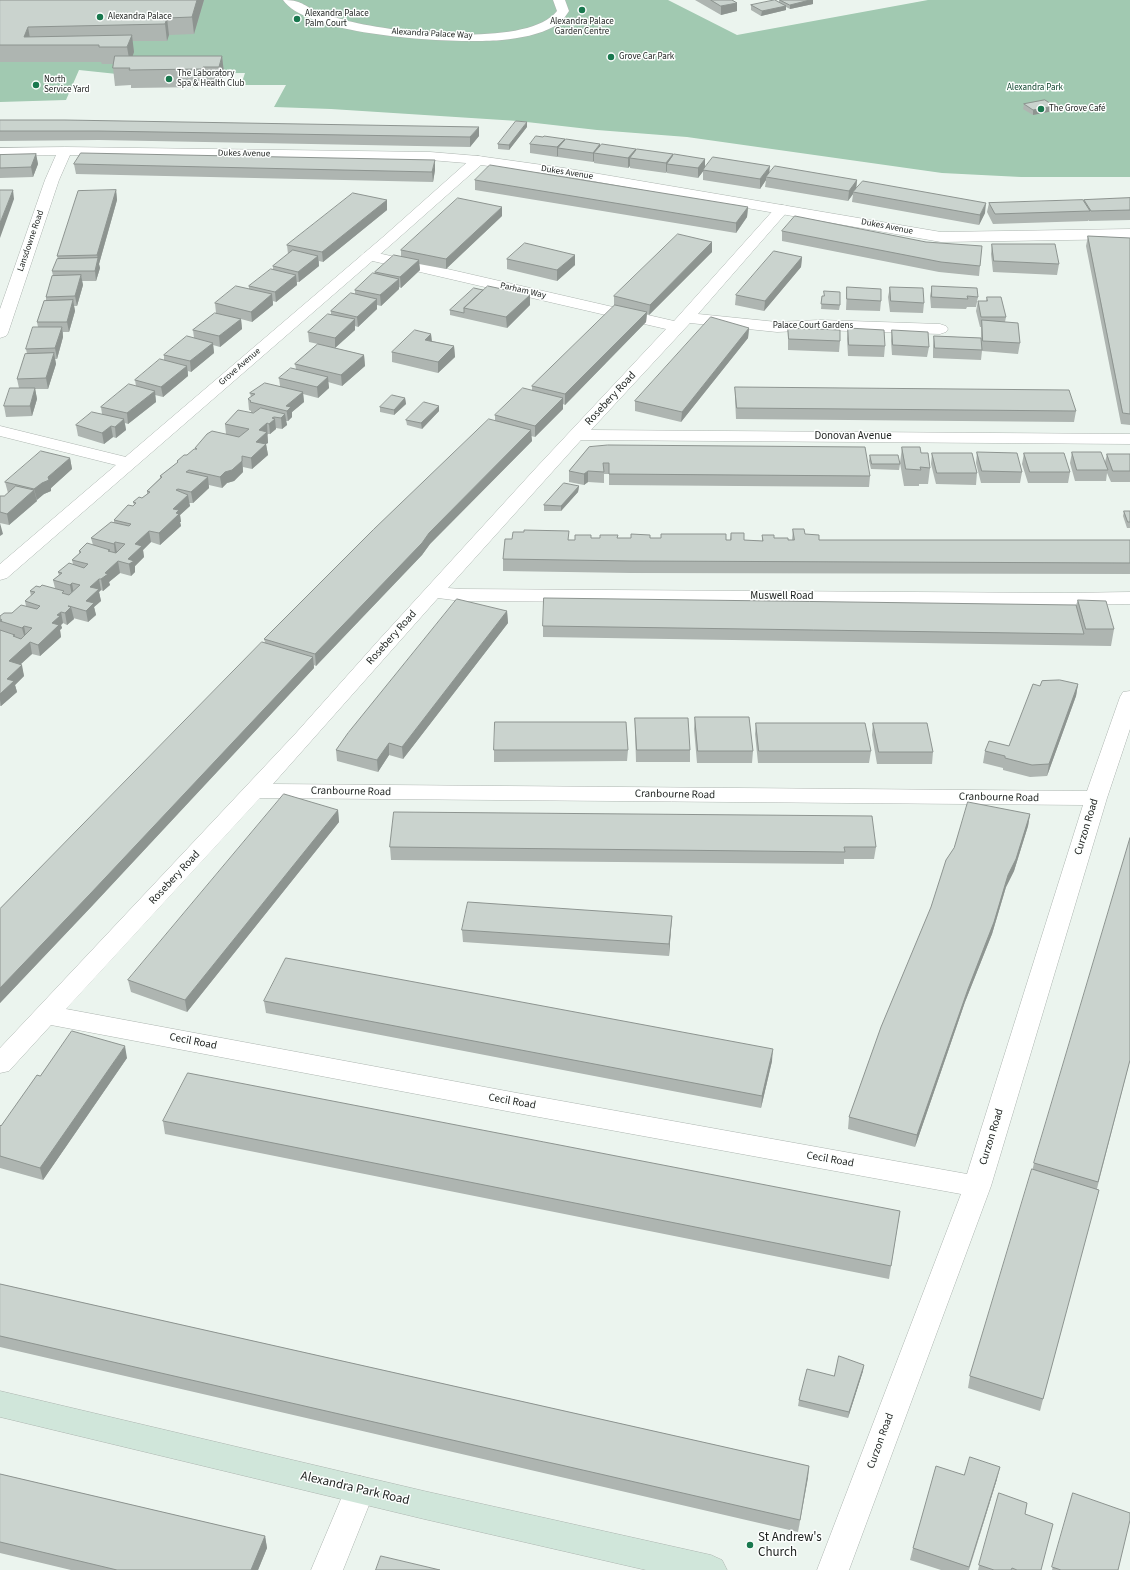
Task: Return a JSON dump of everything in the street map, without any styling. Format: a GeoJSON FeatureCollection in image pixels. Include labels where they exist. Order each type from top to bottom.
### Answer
{"type":"FeatureCollection","features":[{"type":"Feature","properties":{"kind":"main road","name":"Alexandra Park Road"},"geometry":{"type":"LineString","coordinates":[[0,1404],[360,1490],[711,1570]]}},
{"type":"Feature","properties":{"kind":"street","name":"Alexandra Palace Way"},"geometry":{"type":"LineString","coordinates":[[289,0],[313,14],[361,28],[408,35],[478,36],[521,32],[550,24],[558,18],[563,11],[560,0]]}},
{"type":"Feature","properties":{"kind":"street","name":"Dukes Avenue"},"geometry":{"type":"LineString","coordinates":[[0,152],[65,151],[430,156],[478,160],[557,171],[941,237],[1130,234]]}},
{"type":"Feature","properties":{"kind":"street","name":"Lansdowne Road"},"geometry":{"type":"LineString","coordinates":[[0,332],[52,180],[65,151]]}},
{"type":"Feature","properties":{"kind":"street","name":"Grove Avenue"},"geometry":{"type":"LineString","coordinates":[[0,574],[369,256],[478,160]]}},
{"type":"Feature","properties":{"kind":"street","name":"Rosebery Road"},"geometry":{"type":"LineString","coordinates":[[0,1064],[255,791],[576,435],[682,323],[782,209]]}},
{"type":"Feature","properties":{"kind":"street","name":"Parham Way"},"geometry":{"type":"LineString","coordinates":[[369,256],[682,323]]}},
{"type":"Feature","properties":{"kind":"street","name":"Palace Court Gardens"},"geometry":{"type":"LineString","coordinates":[[682,323],[777,326],[820,325],[940,329]]}},
{"type":"Feature","properties":{"kind":"street"},"geometry":{"type":"LineString","coordinates":[[0,431],[128,463]]}},
{"type":"Feature","properties":{"kind":"street","name":"Donovan Avenue"},"geometry":{"type":"LineString","coordinates":[[576,435],[1130,439]]}},
{"type":"Feature","properties":{"kind":"street","name":"Muswell Road"},"geometry":{"type":"LineString","coordinates":[[434,592],[461,595],[1065,599],[1130,598]]}},
{"type":"Feature","properties":{"kind":"street","name":"Curzon Road"},"geometry":{"type":"LineString","coordinates":[[833,1570],[977,1186],[1096,798],[1130,697]]}},
{"type":"Feature","properties":{"kind":"street","name":"Cranbourne Road"},"geometry":{"type":"LineString","coordinates":[[255,791],[1096,798]]}},
{"type":"Feature","properties":{"kind":"street","name":"Cecil Road"},"geometry":{"type":"LineString","coordinates":[[46,1015],[977,1186]]}},
{"type":"Feature","properties":{"kind":"street"},"geometry":{"type":"LineString","coordinates":[[327,1570],[360,1490]]}},
{"type":"Feature","properties":{"kind":"green space","name":"Alexandra Park"},"geometry":{"type":"Polygon","coordinates":[[[0,0],[668,0],[737,35],[928,0],[1130,0],[1130,177],[1021,177],[942,173],[687,137],[597,130],[518,121],[331,109],[274,107],[286,85],[241,85],[245,73],[117,74],[79,70],[66,100],[0,102],[0,0]]]}},
{"type":"Feature","properties":{"kind":"building","name":"Alexandra Palace"},"geometry":{"type":"Polygon","coordinates":[[[0,0],[197,0],[192,17],[167,18],[165,24],[28,27],[24,37],[132,35],[127,47],[99,47],[99,45],[0,45],[0,0]]]}},
{"type":"Feature","properties":{"kind":"building"},"geometry":{"type":"Polygon","coordinates":[[[711,0],[732,0],[737,3],[721,6],[711,0]]]}},
{"type":"Feature","properties":{"kind":"building"},"geometry":{"type":"Polygon","coordinates":[[[775,0],[786,6],[762,11],[751,5],[775,0]]]}},
{"type":"Feature","properties":{"kind":"building"},"geometry":{"type":"Polygon","coordinates":[[[780,0],[810,0],[790,5],[780,0]]]}},
{"type":"Feature","properties":{"kind":"building"},"geometry":{"type":"Polygon","coordinates":[[[115,56],[222,56],[219,67],[203,67],[202,69],[129,70],[130,68],[113,68],[115,56]]]}},
{"type":"Feature","properties":{"kind":"building"},"geometry":{"type":"Polygon","coordinates":[[[1045,100],[1054,106],[1033,110],[1024,104],[1045,100]]]}},
{"type":"Feature","properties":{"kind":"building"},"geometry":{"type":"Polygon","coordinates":[[[0,120],[479,127],[470,137],[98,131],[0,131],[0,120]]]}},
{"type":"Feature","properties":{"kind":"building"},"geometry":{"type":"Polygon","coordinates":[[[516,121],[527,122],[509,145],[498,144],[516,121]]]}},
{"type":"Feature","properties":{"kind":"building"},"geometry":{"type":"Polygon","coordinates":[[[536,136],[565,139],[557,147],[530,144],[536,136]]]}},
{"type":"Feature","properties":{"kind":"building"},"geometry":{"type":"Polygon","coordinates":[[[566,139],[600,144],[593,153],[558,148],[566,139]]]}},
{"type":"Feature","properties":{"kind":"building"},"geometry":{"type":"Polygon","coordinates":[[[602,144],[636,149],[628,158],[594,153],[602,144]]]}},
{"type":"Feature","properties":{"kind":"building"},"geometry":{"type":"Polygon","coordinates":[[[637,149],[673,154],[666,163],[630,158],[637,149]]]}},
{"type":"Feature","properties":{"kind":"building"},"geometry":{"type":"Polygon","coordinates":[[[81,153],[435,160],[432,172],[74,164],[81,153]]]}},
{"type":"Feature","properties":{"kind":"building"},"geometry":{"type":"Polygon","coordinates":[[[36,154],[31,167],[0,168],[0,155],[36,154]]]}},
{"type":"Feature","properties":{"kind":"building"},"geometry":{"type":"Polygon","coordinates":[[[674,154],[705,159],[698,168],[667,164],[674,154]]]}},
{"type":"Feature","properties":{"kind":"building"},"geometry":{"type":"Polygon","coordinates":[[[713,157],[770,166],[760,179],[703,170],[713,157]]]}},
{"type":"Feature","properties":{"kind":"building"},"geometry":{"type":"Polygon","coordinates":[[[490,165],[748,207],[736,223],[475,180],[490,165]]]}},
{"type":"Feature","properties":{"kind":"building"},"geometry":{"type":"Polygon","coordinates":[[[775,166],[857,180],[849,191],[766,177],[775,166]]]}},
{"type":"Feature","properties":{"kind":"building"},"geometry":{"type":"Polygon","coordinates":[[[863,181],[986,203],[980,215],[853,192],[863,181]]]}},
{"type":"Feature","properties":{"kind":"building"},"geometry":{"type":"Polygon","coordinates":[[[0,190],[13,190],[0,223],[0,190]]]}},
{"type":"Feature","properties":{"kind":"building"},"geometry":{"type":"Polygon","coordinates":[[[116,190],[97,255],[57,256],[78,191],[116,190]]]}},
{"type":"Feature","properties":{"kind":"building"},"geometry":{"type":"Polygon","coordinates":[[[353,193],[387,200],[322,252],[287,245],[353,193]]]}},
{"type":"Feature","properties":{"kind":"building"},"geometry":{"type":"Polygon","coordinates":[[[458,198],[502,207],[446,259],[401,250],[458,198]]]}},
{"type":"Feature","properties":{"kind":"building"},"geometry":{"type":"Polygon","coordinates":[[[1130,198],[1130,210],[1091,211],[1084,200],[1130,198]]]}},
{"type":"Feature","properties":{"kind":"building"},"geometry":{"type":"Polygon","coordinates":[[[1083,200],[1090,211],[995,214],[989,203],[1083,200]]]}},
{"type":"Feature","properties":{"kind":"building"},"geometry":{"type":"Polygon","coordinates":[[[795,216],[926,242],[982,246],[980,266],[941,262],[782,231],[795,216]]]}},
{"type":"Feature","properties":{"kind":"building"},"geometry":{"type":"Polygon","coordinates":[[[678,234],[712,242],[650,305],[614,296],[678,234]]]}},
{"type":"Feature","properties":{"kind":"building"},"geometry":{"type":"Polygon","coordinates":[[[1088,236],[1130,238],[1130,414],[1123,413],[1088,236]]]}},
{"type":"Feature","properties":{"kind":"building"},"geometry":{"type":"Polygon","coordinates":[[[525,243],[575,255],[557,270],[507,259],[525,243]]]}},
{"type":"Feature","properties":{"kind":"building"},"geometry":{"type":"Polygon","coordinates":[[[992,244],[1055,244],[1059,264],[994,261],[992,244]]]}},
{"type":"Feature","properties":{"kind":"building"},"geometry":{"type":"Polygon","coordinates":[[[293,250],[318,256],[298,272],[273,266],[293,250]]]}},
{"type":"Feature","properties":{"kind":"building"},"geometry":{"type":"Polygon","coordinates":[[[774,251],[802,257],[765,301],[736,295],[774,251]]]}},
{"type":"Feature","properties":{"kind":"building"},"geometry":{"type":"Polygon","coordinates":[[[394,255],[419,260],[400,277],[375,272],[394,255]]]}},
{"type":"Feature","properties":{"kind":"building"},"geometry":{"type":"Polygon","coordinates":[[[98,258],[95,271],[52,271],[57,259],[98,258]]]}},
{"type":"Feature","properties":{"kind":"building"},"geometry":{"type":"Polygon","coordinates":[[[271,269],[296,275],[275,292],[249,286],[271,269]]]}},
{"type":"Feature","properties":{"kind":"building"},"geometry":{"type":"Polygon","coordinates":[[[373,273],[399,279],[380,295],[355,290],[373,273]]]}},
{"type":"Feature","properties":{"kind":"building"},"geometry":{"type":"Polygon","coordinates":[[[81,275],[75,296],[46,297],[52,276],[81,275]]]}},
{"type":"Feature","properties":{"kind":"building"},"geometry":{"type":"Polygon","coordinates":[[[236,286],[272,294],[251,312],[215,303],[236,286]]]}},
{"type":"Feature","properties":{"kind":"building"},"geometry":{"type":"Polygon","coordinates":[[[488,286],[530,295],[506,317],[464,308],[488,286]]]}},
{"type":"Feature","properties":{"kind":"building"},"geometry":{"type":"Polygon","coordinates":[[[932,286],[977,288],[978,297],[967,296],[968,299],[932,297],[932,286]]]}},
{"type":"Feature","properties":{"kind":"building"},"geometry":{"type":"Polygon","coordinates":[[[847,287],[881,289],[881,301],[847,299],[847,287]]]}},
{"type":"Feature","properties":{"kind":"building"},"geometry":{"type":"Polygon","coordinates":[[[890,287],[923,288],[924,303],[891,301],[890,287]]]}},
{"type":"Feature","properties":{"kind":"building"},"geometry":{"type":"Polygon","coordinates":[[[474,288],[483,290],[464,308],[464,313],[450,310],[474,288]]]}},
{"type":"Feature","properties":{"kind":"building"},"geometry":{"type":"Polygon","coordinates":[[[824,291],[840,292],[840,305],[821,304],[824,291]]]}},
{"type":"Feature","properties":{"kind":"building"},"geometry":{"type":"Polygon","coordinates":[[[351,293],[377,299],[357,317],[331,311],[351,293]]]}},
{"type":"Feature","properties":{"kind":"building"},"geometry":{"type":"Polygon","coordinates":[[[987,297],[1001,297],[1006,317],[981,317],[978,301],[987,301],[987,297]]]}},
{"type":"Feature","properties":{"kind":"building"},"geometry":{"type":"Polygon","coordinates":[[[73,300],[67,322],[37,322],[44,301],[73,300]]]}},
{"type":"Feature","properties":{"kind":"building"},"geometry":{"type":"Polygon","coordinates":[[[615,305],[647,312],[565,394],[532,386],[615,305]]]}},
{"type":"Feature","properties":{"kind":"building"},"geometry":{"type":"Polygon","coordinates":[[[215,313],[241,319],[219,336],[193,330],[215,313]]]}},
{"type":"Feature","properties":{"kind":"building"},"geometry":{"type":"Polygon","coordinates":[[[328,314],[355,319],[335,338],[308,332],[328,314]]]}},
{"type":"Feature","properties":{"kind":"building"},"geometry":{"type":"Polygon","coordinates":[[[711,317],[749,328],[682,412],[635,401],[711,317]]]}},
{"type":"Feature","properties":{"kind":"building"},"geometry":{"type":"Polygon","coordinates":[[[982,320],[1018,323],[1020,343],[983,341],[982,320]]]}},
{"type":"Feature","properties":{"kind":"building"},"geometry":{"type":"Polygon","coordinates":[[[33,327],[62,327],[55,348],[26,349],[33,327]]]}},
{"type":"Feature","properties":{"kind":"building"},"geometry":{"type":"Polygon","coordinates":[[[788,328],[840,330],[840,341],[789,339],[788,328]]]}},
{"type":"Feature","properties":{"kind":"building"},"geometry":{"type":"Polygon","coordinates":[[[848,328],[884,330],[885,346],[849,345],[848,328]]]}},
{"type":"Feature","properties":{"kind":"building"},"geometry":{"type":"Polygon","coordinates":[[[415,330],[431,334],[425,340],[454,346],[438,362],[392,352],[415,330]]]}},
{"type":"Feature","properties":{"kind":"building"},"geometry":{"type":"Polygon","coordinates":[[[892,330],[928,332],[929,347],[893,345],[892,330]]]}},
{"type":"Feature","properties":{"kind":"building"},"geometry":{"type":"Polygon","coordinates":[[[187,336],[213,343],[190,361],[164,355],[187,336]]]}},
{"type":"Feature","properties":{"kind":"building"},"geometry":{"type":"Polygon","coordinates":[[[934,336],[981,338],[982,350],[935,348],[934,336]]]}},
{"type":"Feature","properties":{"kind":"building"},"geometry":{"type":"Polygon","coordinates":[[[318,344],[364,355],[341,375],[295,364],[318,344]]]}},
{"type":"Feature","properties":{"kind":"building"},"geometry":{"type":"Polygon","coordinates":[[[54,353],[46,378],[17,379],[25,354],[54,353]]]}},
{"type":"Feature","properties":{"kind":"building"},"geometry":{"type":"Polygon","coordinates":[[[160,359],[187,366],[161,387],[135,380],[160,359]]]}},
{"type":"Feature","properties":{"kind":"building"},"geometry":{"type":"Polygon","coordinates":[[[291,368],[328,377],[317,387],[279,378],[291,368]]]}},
{"type":"Feature","properties":{"kind":"building"},"geometry":{"type":"Polygon","coordinates":[[[265,383],[303,392],[286,406],[291,407],[287,411],[250,402],[251,401],[248,399],[255,394],[250,393],[265,383]]]}},
{"type":"Feature","properties":{"kind":"building"},"geometry":{"type":"Polygon","coordinates":[[[129,384],[155,391],[127,413],[101,407],[129,384]]]}},
{"type":"Feature","properties":{"kind":"building"},"geometry":{"type":"Polygon","coordinates":[[[735,387],[1069,390],[1076,411],[737,408],[735,387]]]}},
{"type":"Feature","properties":{"kind":"building"},"geometry":{"type":"Polygon","coordinates":[[[10,388],[35,388],[30,406],[4,406],[10,388]]]}},
{"type":"Feature","properties":{"kind":"building"},"geometry":{"type":"Polygon","coordinates":[[[523,388],[563,398],[535,426],[495,415],[523,388]]]}},
{"type":"Feature","properties":{"kind":"building"},"geometry":{"type":"Polygon","coordinates":[[[392,395],[405,398],[394,410],[380,407],[392,395]]]}},
{"type":"Feature","properties":{"kind":"building"},"geometry":{"type":"Polygon","coordinates":[[[424,402],[439,406],[421,423],[406,420],[424,402]]]}},
{"type":"Feature","properties":{"kind":"building"},"geometry":{"type":"Polygon","coordinates":[[[261,408],[285,414],[281,418],[272,418],[275,419],[269,424],[267,423],[259,430],[267,432],[256,442],[266,444],[251,458],[242,456],[242,461],[232,470],[225,472],[220,477],[189,470],[186,472],[208,477],[191,492],[178,489],[176,490],[188,495],[173,509],[179,510],[176,513],[179,514],[159,533],[149,531],[135,544],[142,546],[128,559],[134,561],[129,564],[118,561],[105,573],[108,574],[99,579],[90,587],[99,589],[86,601],[94,603],[86,611],[68,606],[71,607],[65,613],[61,612],[57,615],[60,616],[52,623],[59,625],[38,645],[30,642],[9,661],[22,665],[7,679],[14,681],[0,694],[0,630],[15,635],[13,636],[21,639],[32,628],[24,626],[22,628],[0,621],[2,620],[0,619],[0,616],[4,613],[12,613],[21,605],[37,609],[40,606],[25,601],[35,592],[30,591],[36,586],[40,587],[42,585],[64,591],[62,593],[69,595],[80,585],[72,583],[70,585],[53,580],[62,573],[58,572],[69,563],[84,568],[88,564],[72,560],[81,552],[79,551],[87,543],[116,553],[125,544],[115,542],[114,544],[91,538],[111,522],[129,526],[131,524],[114,520],[128,505],[133,506],[136,503],[133,502],[139,497],[142,498],[150,492],[147,491],[162,477],[160,476],[178,462],[177,461],[184,455],[187,455],[194,449],[197,449],[195,448],[207,434],[212,431],[239,437],[249,429],[225,424],[238,410],[253,413],[261,408]]]}},
{"type":"Feature","properties":{"kind":"building"},"geometry":{"type":"Polygon","coordinates":[[[92,412],[124,419],[115,427],[111,426],[102,433],[76,425],[92,412]]]}},
{"type":"Feature","properties":{"kind":"building"},"geometry":{"type":"Polygon","coordinates":[[[489,419],[531,430],[429,533],[422,543],[315,654],[264,639],[373,530],[489,419]]]}},
{"type":"Feature","properties":{"kind":"building"},"geometry":{"type":"Polygon","coordinates":[[[608,445],[865,447],[870,476],[609,474],[609,463],[603,463],[604,472],[588,471],[584,474],[569,471],[589,447],[608,445]]]}},
{"type":"Feature","properties":{"kind":"building"},"geometry":{"type":"Polygon","coordinates":[[[902,447],[920,447],[921,453],[928,453],[930,468],[920,467],[921,470],[906,469],[902,447]]]}},
{"type":"Feature","properties":{"kind":"building"},"geometry":{"type":"Polygon","coordinates":[[[41,451],[70,458],[48,477],[49,480],[34,489],[5,482],[41,451]]]}},
{"type":"Feature","properties":{"kind":"building"},"geometry":{"type":"Polygon","coordinates":[[[977,452],[1017,453],[1022,472],[982,471],[977,452]]]}},
{"type":"Feature","properties":{"kind":"building"},"geometry":{"type":"Polygon","coordinates":[[[1072,452],[1101,452],[1108,470],[1077,470],[1072,452]]]}},
{"type":"Feature","properties":{"kind":"building"},"geometry":{"type":"Polygon","coordinates":[[[932,453],[972,453],[977,473],[937,473],[932,453]]]}},
{"type":"Feature","properties":{"kind":"building"},"geometry":{"type":"Polygon","coordinates":[[[1024,453],[1064,453],[1070,472],[1030,472],[1024,453]]]}},
{"type":"Feature","properties":{"kind":"building"},"geometry":{"type":"Polygon","coordinates":[[[1107,454],[1130,454],[1130,471],[1113,471],[1107,454]]]}},
{"type":"Feature","properties":{"kind":"building"},"geometry":{"type":"Polygon","coordinates":[[[870,455],[898,455],[900,464],[872,464],[870,455]]]}},
{"type":"Feature","properties":{"kind":"building"},"geometry":{"type":"Polygon","coordinates":[[[564,483],[579,486],[561,506],[544,505],[564,483]]]}},
{"type":"Feature","properties":{"kind":"building"},"geometry":{"type":"Polygon","coordinates":[[[16,486],[34,490],[7,514],[0,512],[0,496],[4,496],[16,486]]]}},
{"type":"Feature","properties":{"kind":"building"},"geometry":{"type":"Polygon","coordinates":[[[1124,511],[1130,511],[1130,522],[1128,522],[1124,511]]]}},
{"type":"Feature","properties":{"kind":"building"},"geometry":{"type":"Polygon","coordinates":[[[793,529],[804,529],[805,534],[819,535],[819,540],[1130,540],[1130,563],[503,559],[505,539],[512,539],[513,532],[524,532],[524,530],[569,531],[568,540],[575,540],[575,535],[591,535],[591,538],[600,538],[600,535],[618,535],[617,538],[631,538],[631,534],[650,535],[650,538],[661,538],[661,534],[726,534],[726,540],[731,540],[731,533],[744,533],[744,540],[763,541],[762,535],[774,535],[774,538],[788,538],[788,540],[794,540],[793,529]]]}},
{"type":"Feature","properties":{"kind":"building"},"geometry":{"type":"Polygon","coordinates":[[[544,598],[1076,605],[1084,634],[543,626],[544,598]]]}},
{"type":"Feature","properties":{"kind":"building"},"geometry":{"type":"Polygon","coordinates":[[[457,599],[507,611],[402,747],[389,743],[377,760],[336,750],[348,733],[457,599]]]}},
{"type":"Feature","properties":{"kind":"building"},"geometry":{"type":"Polygon","coordinates":[[[1078,600],[1106,601],[1114,629],[1086,629],[1078,600]]]}},
{"type":"Feature","properties":{"kind":"building"},"geometry":{"type":"Polygon","coordinates":[[[262,642],[313,657],[0,988],[0,909],[262,642]]]}},
{"type":"Feature","properties":{"kind":"building"},"geometry":{"type":"Polygon","coordinates":[[[1060,680],[1078,684],[1049,764],[1032,765],[985,751],[989,741],[1009,746],[1033,684],[1040,686],[1042,681],[1060,680]]]}},
{"type":"Feature","properties":{"kind":"building"},"geometry":{"type":"Polygon","coordinates":[[[695,717],[749,717],[753,751],[698,751],[695,717]]]}},
{"type":"Feature","properties":{"kind":"building"},"geometry":{"type":"Polygon","coordinates":[[[635,718],[688,718],[690,750],[637,750],[635,718]]]}},
{"type":"Feature","properties":{"kind":"building"},"geometry":{"type":"Polygon","coordinates":[[[495,722],[626,722],[628,750],[494,750],[495,722]]]}},
{"type":"Feature","properties":{"kind":"building"},"geometry":{"type":"Polygon","coordinates":[[[756,723],[865,723],[871,751],[759,751],[756,723]]]}},
{"type":"Feature","properties":{"kind":"building"},"geometry":{"type":"Polygon","coordinates":[[[873,723],[927,723],[933,752],[879,752],[873,723]]]}},
{"type":"Feature","properties":{"kind":"building"},"geometry":{"type":"Polygon","coordinates":[[[284,794],[338,810],[185,1000],[128,980],[284,794]]]}},
{"type":"Feature","properties":{"kind":"building"},"geometry":{"type":"Polygon","coordinates":[[[968,802],[1030,814],[1016,859],[1008,875],[994,922],[968,989],[917,1135],[849,1117],[881,1027],[931,907],[946,860],[954,848],[968,802]]]}},
{"type":"Feature","properties":{"kind":"building"},"geometry":{"type":"Polygon","coordinates":[[[394,812],[872,816],[876,847],[844,847],[845,852],[390,847],[394,812]]]}},
{"type":"Feature","properties":{"kind":"building"},"geometry":{"type":"Polygon","coordinates":[[[1130,838],[1130,1060],[1098,1182],[1034,1163],[1130,838]]]}},
{"type":"Feature","properties":{"kind":"building"},"geometry":{"type":"Polygon","coordinates":[[[468,902],[672,916],[669,944],[462,930],[468,902]]]}},
{"type":"Feature","properties":{"kind":"building"},"geometry":{"type":"Polygon","coordinates":[[[286,958],[773,1049],[762,1096],[264,1001],[286,958]]]}},
{"type":"Feature","properties":{"kind":"building"},"geometry":{"type":"Polygon","coordinates":[[[72,1031],[125,1046],[40,1168],[0,1156],[0,1125],[1,1126],[37,1075],[40,1076],[72,1031]]]}},
{"type":"Feature","properties":{"kind":"building"},"geometry":{"type":"Polygon","coordinates":[[[188,1073],[900,1211],[891,1266],[163,1121],[188,1073]]]}},
{"type":"Feature","properties":{"kind":"building"},"geometry":{"type":"Polygon","coordinates":[[[1032,1169],[1099,1190],[1043,1399],[970,1376],[1032,1169]]]}},
{"type":"Feature","properties":{"kind":"building"},"geometry":{"type":"Polygon","coordinates":[[[0,1284],[809,1466],[800,1520],[0,1336],[0,1284]]]}},
{"type":"Feature","properties":{"kind":"building"},"geometry":{"type":"Polygon","coordinates":[[[839,1356],[864,1365],[849,1412],[799,1400],[807,1369],[834,1376],[839,1356]]]}},
{"type":"Feature","properties":{"kind":"building"},"geometry":{"type":"Polygon","coordinates":[[[970,1457],[1000,1467],[969,1567],[913,1548],[936,1466],[964,1475],[970,1457]]]}},
{"type":"Feature","properties":{"kind":"building"},"geometry":{"type":"Polygon","coordinates":[[[0,1474],[265,1536],[251,1570],[117,1570],[0,1542],[0,1474]]]}},
{"type":"Feature","properties":{"kind":"building"},"geometry":{"type":"Polygon","coordinates":[[[999,1493],[1027,1503],[1025,1514],[1053,1524],[1041,1570],[1017,1570],[1012,1568],[1011,1570],[994,1570],[979,1565],[999,1493]]]}},
{"type":"Feature","properties":{"kind":"building"},"geometry":{"type":"Polygon","coordinates":[[[1073,1493],[1130,1513],[1130,1520],[1118,1570],[1061,1570],[1052,1567],[1073,1493]]]}},
{"type":"Feature","properties":{"kind":"building"},"geometry":{"type":"Polygon","coordinates":[[[381,1556],[440,1570],[376,1570],[381,1556]]]}},
{"type":"Feature","properties":{"kind":"place","name":"Alexandra Palace Garden Centre"},"geometry":{"type":"Point","coordinates":[582,10]}},
{"type":"Feature","properties":{"kind":"place","name":"Alexandra Palace"},"geometry":{"type":"Point","coordinates":[100,17]}},
{"type":"Feature","properties":{"kind":"place","name":"Alexandra Palace Palm Court"},"geometry":{"type":"Point","coordinates":[297,19]}},
{"type":"Feature","properties":{"kind":"place","name":"Grove Car Park"},"geometry":{"type":"Point","coordinates":[611,57]}},
{"type":"Feature","properties":{"kind":"place","name":"The Laboratory Spa & Health Club"},"geometry":{"type":"Point","coordinates":[169,79]}},
{"type":"Feature","properties":{"kind":"place","name":"North Service Yard"},"geometry":{"type":"Point","coordinates":[36,85]}},
{"type":"Feature","properties":{"kind":"place","name":"The Grove Café"},"geometry":{"type":"Point","coordinates":[1041,109]}},
{"type":"Feature","properties":{"kind":"place","name":"St Andrew's Church"},"geometry":{"type":"Point","coordinates":[750,1545]}}]}
